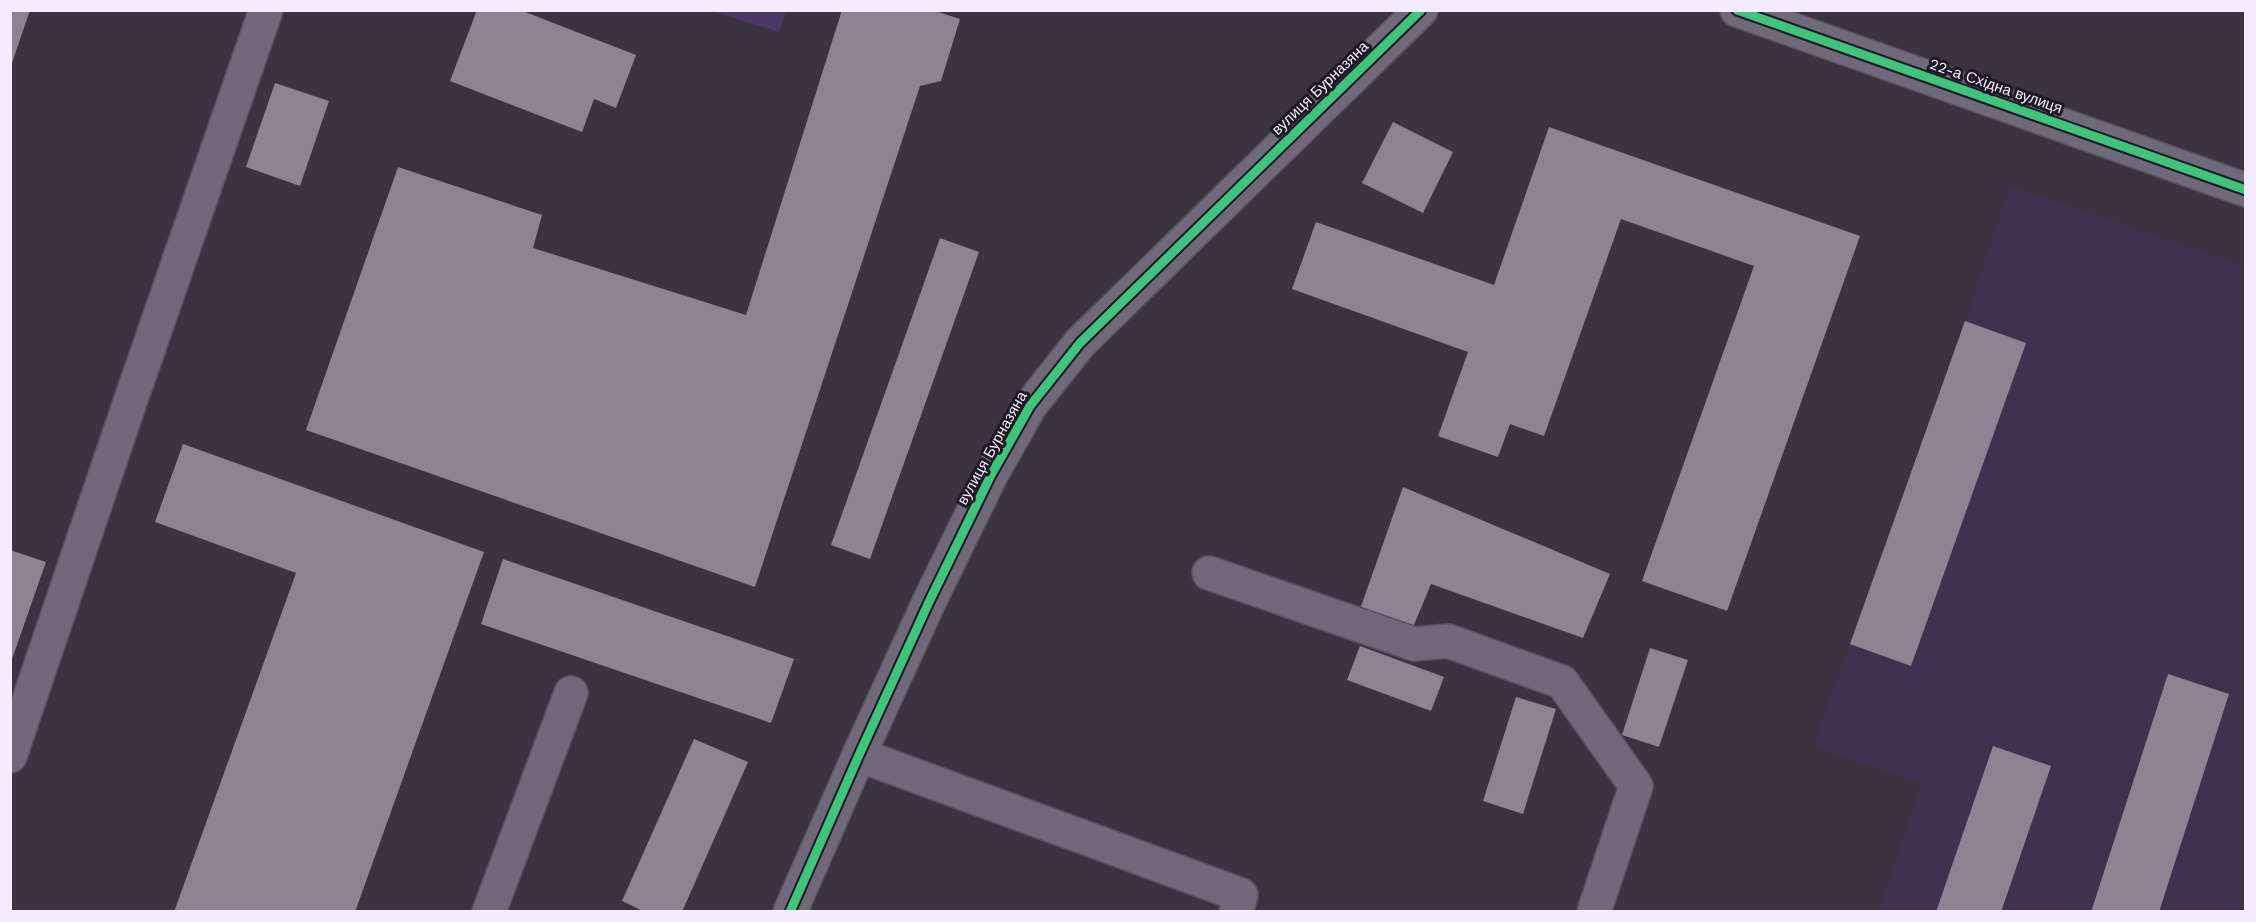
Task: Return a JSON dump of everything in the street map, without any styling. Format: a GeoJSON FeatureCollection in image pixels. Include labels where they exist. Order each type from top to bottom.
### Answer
{"type":"FeatureCollection","features":[{"type":"Feature","properties":{"kind":"street"},"geometry":{"type":"LineString","coordinates":[[10,756],[266,10]]}},
{"type":"Feature","properties":{"kind":"street","name":"вулиця Бурназяна"},"geometry":{"type":"LineString","coordinates":[[790,912],[859,754],[986,486],[1030,406],[1080,343],[1421,10]]}},
{"type":"Feature","properties":{"kind":"street","name":"22-а Східна вулиця"},"geometry":{"type":"LineString","coordinates":[[1737,10],[2246,190]]}},
{"type":"Feature","properties":{"kind":"street"},"geometry":{"type":"LineString","coordinates":[[1209,573],[1414,644],[1448,640],[1562,682],[1636,786],[1594,912]]}},
{"type":"Feature","properties":{"kind":"street"},"geometry":{"type":"LineString","coordinates":[[489,912],[571,693]]}},
{"type":"Feature","properties":{"kind":"street"},"geometry":{"type":"LineString","coordinates":[[859,754],[1241,895],[1236,912]]}},
{"type":"Feature","properties":{"kind":"shaded area"},"geometry":{"type":"Polygon","coordinates":[[[786,10],[779,32],[712,11],[786,10]]]}},
{"type":"Feature","properties":{"kind":"shaded area"},"geometry":{"type":"Polygon","coordinates":[[[2010,186],[2245,265],[2245,911],[1878,911],[1921,783],[1813,747],[1965,321],[2010,186]]]}},
{"type":"Feature","properties":{"kind":"building"},"geometry":{"type":"Polygon","coordinates":[[[10,10],[30,10],[11,66],[10,66],[10,10]]]}},
{"type":"Feature","properties":{"kind":"building"},"geometry":{"type":"Polygon","coordinates":[[[477,10],[520,10],[636,55],[616,108],[594,99],[582,132],[450,81],[477,10]]]}},
{"type":"Feature","properties":{"kind":"building"},"geometry":{"type":"Polygon","coordinates":[[[842,10],[932,10],[960,19],[941,81],[920,86],[755,587],[306,430],[398,167],[542,215],[533,248],[746,315],[842,10]]]}},
{"type":"Feature","properties":{"kind":"building"},"geometry":{"type":"Polygon","coordinates":[[[275,83],[329,101],[300,186],[246,167],[275,83]]]}},
{"type":"Feature","properties":{"kind":"building"},"geometry":{"type":"Polygon","coordinates":[[[1393,122],[1453,152],[1423,213],[1362,183],[1393,122]]]}},
{"type":"Feature","properties":{"kind":"building"},"geometry":{"type":"Polygon","coordinates":[[[1549,127],[1860,236],[1727,611],[1642,581],[1754,266],[1621,219],[1544,436],[1510,424],[1498,457],[1438,436],[1468,352],[1292,289],[1316,222],[1494,285],[1549,127]]]}},
{"type":"Feature","properties":{"kind":"building"},"geometry":{"type":"Polygon","coordinates":[[[940,238],[979,252],[870,559],[831,545],[940,238]]]}},
{"type":"Feature","properties":{"kind":"building"},"geometry":{"type":"Polygon","coordinates":[[[1965,321],[2026,343],[1911,666],[1850,644],[1965,321]]]}},
{"type":"Feature","properties":{"kind":"building"},"geometry":{"type":"Polygon","coordinates":[[[183,444],[484,552],[355,912],[174,912],[296,573],[155,522],[183,444]]]}},
{"type":"Feature","properties":{"kind":"building"},"geometry":{"type":"Polygon","coordinates":[[[1403,487],[1610,574],[1583,638],[1431,584],[1411,632],[1358,615],[1403,487]]]}},
{"type":"Feature","properties":{"kind":"building"},"geometry":{"type":"Polygon","coordinates":[[[10,550],[46,562],[11,662],[10,662],[10,550]]]}},
{"type":"Feature","properties":{"kind":"building"},"geometry":{"type":"Polygon","coordinates":[[[503,559],[794,659],[771,723],[481,624],[503,559]]]}},
{"type":"Feature","properties":{"kind":"building"},"geometry":{"type":"Polygon","coordinates":[[[1360,646],[1444,677],[1431,711],[1347,680],[1360,646]]]}},
{"type":"Feature","properties":{"kind":"building"},"geometry":{"type":"Polygon","coordinates":[[[1650,648],[1688,660],[1659,747],[1622,735],[1650,648]]]}},
{"type":"Feature","properties":{"kind":"building"},"geometry":{"type":"Polygon","coordinates":[[[2168,674],[2229,694],[2159,912],[2091,912],[2168,674]]]}},
{"type":"Feature","properties":{"kind":"building"},"geometry":{"type":"Polygon","coordinates":[[[1516,697],[1556,709],[1523,814],[1483,801],[1516,697]]]}},
{"type":"Feature","properties":{"kind":"building"},"geometry":{"type":"Polygon","coordinates":[[[694,739],[748,762],[682,912],[645,912],[622,901],[694,739]]]}},
{"type":"Feature","properties":{"kind":"building"},"geometry":{"type":"Polygon","coordinates":[[[1993,746],[2051,766],[2001,912],[1936,912],[1993,746]]]}},
{"type":"Feature","properties":{"kind":"cycle path"},"geometry":{"type":"LineString","coordinates":[[790,912],[929,602],[991,475],[1030,406],[1080,343],[1421,10]]}},
{"type":"Feature","properties":{"kind":"cycle path"},"geometry":{"type":"LineString","coordinates":[[1737,10],[2246,190]]}}]}
